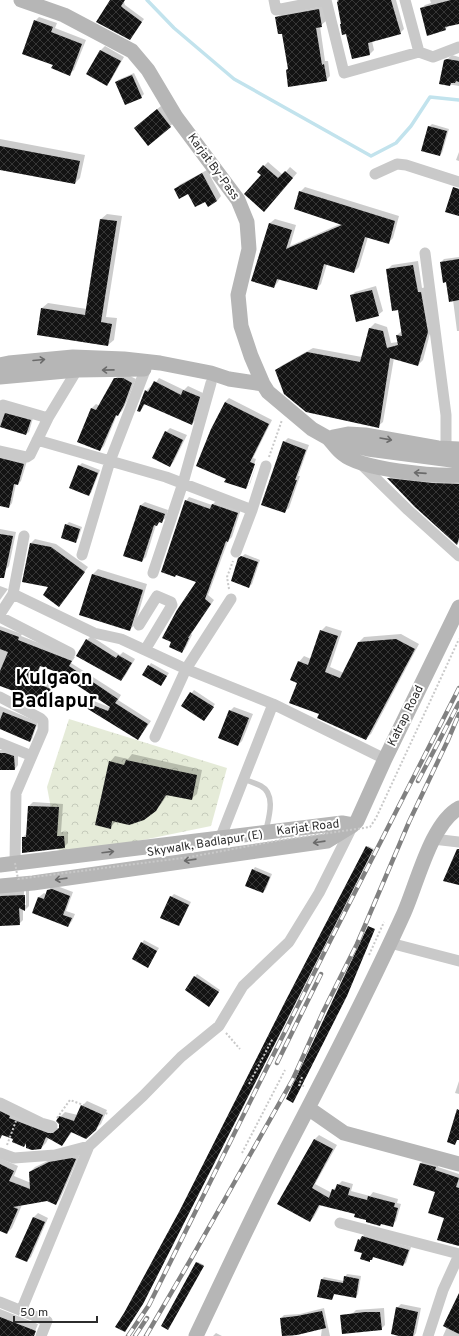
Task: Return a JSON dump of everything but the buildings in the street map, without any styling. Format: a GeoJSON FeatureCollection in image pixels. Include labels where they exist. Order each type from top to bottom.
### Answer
{"type":"FeatureCollection","features":[{"type":"Feature","properties":{"kind":"main road","name":"Karjat By-Pass"},"geometry":{"type":"LineString","coordinates":[[21,0],[64,15],[132,52],[148,70],[176,117],[238,200],[247,222],[249,248],[238,294],[241,326],[263,384],[268,392],[312,429],[328,438],[368,450],[459,461]]}},
{"type":"Feature","properties":{"kind":"main road"},"geometry":{"type":"LineString","coordinates":[[0,377],[78,364],[124,359],[160,363],[211,372],[229,380]]}},
{"type":"Feature","properties":{"kind":"main road"},"geometry":{"type":"LineString","coordinates":[[0,365],[9,363],[78,364],[144,369],[211,383],[229,380],[263,384]]}},
{"type":"Feature","properties":{"kind":"main road"},"geometry":{"type":"LineString","coordinates":[[328,438],[348,434],[365,435],[438,448],[453,448]]}},
{"type":"Feature","properties":{"kind":"main road"},"geometry":{"type":"LineString","coordinates":[[328,438],[343,454],[361,464],[406,472],[459,475]]}},
{"type":"Feature","properties":{"kind":"main road","name":"Katrap Road"},"geometry":{"type":"LineString","coordinates":[[353,825],[357,821],[385,759],[459,608]]}},
{"type":"Feature","properties":{"kind":"main road"},"geometry":{"type":"LineString","coordinates":[[196,1336],[294,1135],[368,991],[405,911],[433,839],[452,812],[459,808]]}},
{"type":"Feature","properties":{"kind":"main road","name":"Karjat Road"},"geometry":{"type":"LineString","coordinates":[[0,865],[342,823],[353,825]]}},
{"type":"Feature","properties":{"kind":"main road","name":"Karjat Road"},"geometry":{"type":"LineString","coordinates":[[0,886],[33,883],[327,841],[353,825]]}},
{"type":"Feature","properties":{"kind":"main road"},"geometry":{"type":"LineString","coordinates":[[308,1108],[344,1132],[459,1164]]}},
{"type":"Feature","properties":{"kind":"street"},"geometry":{"type":"LineString","coordinates":[[274,0],[276,10],[326,0],[344,73],[419,52],[433,57],[459,47]]}},
{"type":"Feature","properties":{"kind":"street"},"geometry":{"type":"LineString","coordinates":[[405,0],[419,52]]}},
{"type":"Feature","properties":{"kind":"street"},"geometry":{"type":"LineString","coordinates":[[375,174],[397,164],[406,164],[459,182]]}},
{"type":"Feature","properties":{"kind":"street"},"geometry":{"type":"LineString","coordinates":[[425,252],[446,415],[453,448]]}},
{"type":"Feature","properties":{"kind":"street"},"geometry":{"type":"LineString","coordinates":[[0,451],[29,456],[32,454],[48,418],[78,364]]}},
{"type":"Feature","properties":{"kind":"street"},"geometry":{"type":"LineString","coordinates":[[82,555],[110,461],[144,373],[144,369]]}},
{"type":"Feature","properties":{"kind":"street"},"geometry":{"type":"LineString","coordinates":[[153,573],[183,483],[211,383]]}},
{"type":"Feature","properties":{"kind":"street"},"geometry":{"type":"LineString","coordinates":[[3,405],[48,418]]}},
{"type":"Feature","properties":{"kind":"street"},"geometry":{"type":"LineString","coordinates":[[37,440],[166,477],[252,510]]}},
{"type":"Feature","properties":{"kind":"street"},"geometry":{"type":"LineString","coordinates":[[361,464],[408,510],[459,556]]}},
{"type":"Feature","properties":{"kind":"street"},"geometry":{"type":"LineString","coordinates":[[236,552],[252,510],[266,466]]}},
{"type":"Feature","properties":{"kind":"street"},"geometry":{"type":"LineString","coordinates":[[24,536],[13,594],[0,616],[70,653]]}},
{"type":"Feature","properties":{"kind":"street"},"geometry":{"type":"LineString","coordinates":[[13,594],[94,633],[121,639],[186,669],[273,704],[385,759]]}},
{"type":"Feature","properties":{"kind":"street"},"geometry":{"type":"LineString","coordinates":[[139,625],[157,596],[171,602],[172,605],[145,650]]}},
{"type":"Feature","properties":{"kind":"street"},"geometry":{"type":"LineString","coordinates":[[155,737],[186,669],[231,599]]}},
{"type":"Feature","properties":{"kind":"street"},"geometry":{"type":"LineString","coordinates":[[0,697],[43,721],[42,730],[16,792],[15,863]]}},
{"type":"Feature","properties":{"kind":"street"},"geometry":{"type":"LineString","coordinates":[[220,839],[273,704]]}},
{"type":"Feature","properties":{"kind":"street"},"geometry":{"type":"LineString","coordinates":[[0,743],[32,756]]}},
{"type":"Feature","properties":{"kind":"street"},"geometry":{"type":"LineString","coordinates":[[21,1311],[89,1146],[143,1096],[181,1057],[220,1026],[243,986],[289,942],[319,893],[353,825]]}},
{"type":"Feature","properties":{"kind":"street"},"geometry":{"type":"LineString","coordinates":[[433,839],[459,842]]}},
{"type":"Feature","properties":{"kind":"street"},"geometry":{"type":"LineString","coordinates":[[390,942],[459,961]]}},
{"type":"Feature","properties":{"kind":"street"},"geometry":{"type":"LineString","coordinates":[[0,1103],[41,1123],[52,1126]]}},
{"type":"Feature","properties":{"kind":"street"},"geometry":{"type":"LineString","coordinates":[[3,1150],[14,1158],[55,1155],[89,1146]]}},
{"type":"Feature","properties":{"kind":"street"},"geometry":{"type":"LineString","coordinates":[[340,1223],[459,1254],[443,1290],[428,1336]]}},
{"type":"Feature","properties":{"kind":"street"},"geometry":{"type":"LineString","coordinates":[[0,1302],[47,1321],[41,1336]]}},
{"type":"Feature","properties":{"kind":"lane"},"geometry":{"type":"LineString","coordinates":[[243,779],[262,786],[269,794],[269,817],[266,833]]}},
{"type":"Feature","properties":{"kind":"path"},"geometry":{"type":"LineString","coordinates":[[266,466],[286,407]]}},
{"type":"Feature","properties":{"kind":"path"},"geometry":{"type":"LineString","coordinates":[[231,599],[227,577],[236,552]]}},
{"type":"Feature","properties":{"kind":"path","name":"Skywalk, Badlapur (E)"},"geometry":{"type":"LineString","coordinates":[[15,863],[18,879],[190,857],[281,840],[370,827],[376,818],[459,639]]}},
{"type":"Feature","properties":{"kind":"path"},"geometry":{"type":"LineString","coordinates":[[279,825],[281,840]]}},
{"type":"Feature","properties":{"kind":"path"},"geometry":{"type":"LineString","coordinates":[[220,1026],[240,1049]]}},
{"type":"Feature","properties":{"kind":"path"},"geometry":{"type":"LineString","coordinates":[[249,1084],[273,1038]]}},
{"type":"Feature","properties":{"kind":"path"},"geometry":{"type":"LineString","coordinates":[[242,1153],[285,1070]]}},
{"type":"Feature","properties":{"kind":"path"},"geometry":{"type":"LineString","coordinates":[[302,1077],[299,1085],[303,1087],[306,1082]]}},
{"type":"Feature","properties":{"kind":"path"},"geometry":{"type":"LineString","coordinates":[[52,1126],[70,1100],[108,1114]]}},
{"type":"Feature","properties":{"kind":"path"},"geometry":{"type":"LineString","coordinates":[[3,1150],[20,1113]]}},
{"type":"Feature","properties":{"kind":"green space"},"geometry":{"type":"Polygon","coordinates":[[[69,719],[227,768],[211,826],[60,857],[47,787],[69,719]]]}},
{"type":"Feature","properties":{"kind":"waterway"},"geometry":{"type":"LineString","coordinates":[[147,0],[174,28],[234,79],[371,156],[396,143],[411,126],[430,97],[459,100]]}},
{"type":"Feature","properties":{"kind":"railway"},"geometry":{"type":"LineString","coordinates":[[128,1336],[149,1305],[326,949],[459,688]]}},
{"type":"Feature","properties":{"kind":"railway"},"geometry":{"type":"LineString","coordinates":[[418,781],[459,703]]}},
{"type":"Feature","properties":{"kind":"railway"},"geometry":{"type":"LineString","coordinates":[[146,1336],[293,1079],[323,1012],[357,944],[409,822],[459,714]]}},
{"type":"Feature","properties":{"kind":"railway"},"geometry":{"type":"LineString","coordinates":[[277,1063],[321,974]]}},
{"type":"Feature","properties":{"kind":"railway"},"geometry":{"type":"LineString","coordinates":[[135,1336],[147,1318]]}},
{"type":"Feature","properties":{"kind":"district","name":"Kulgaon Badlapur"},"geometry":{"type":"Point","coordinates":[54,690]}}]}
